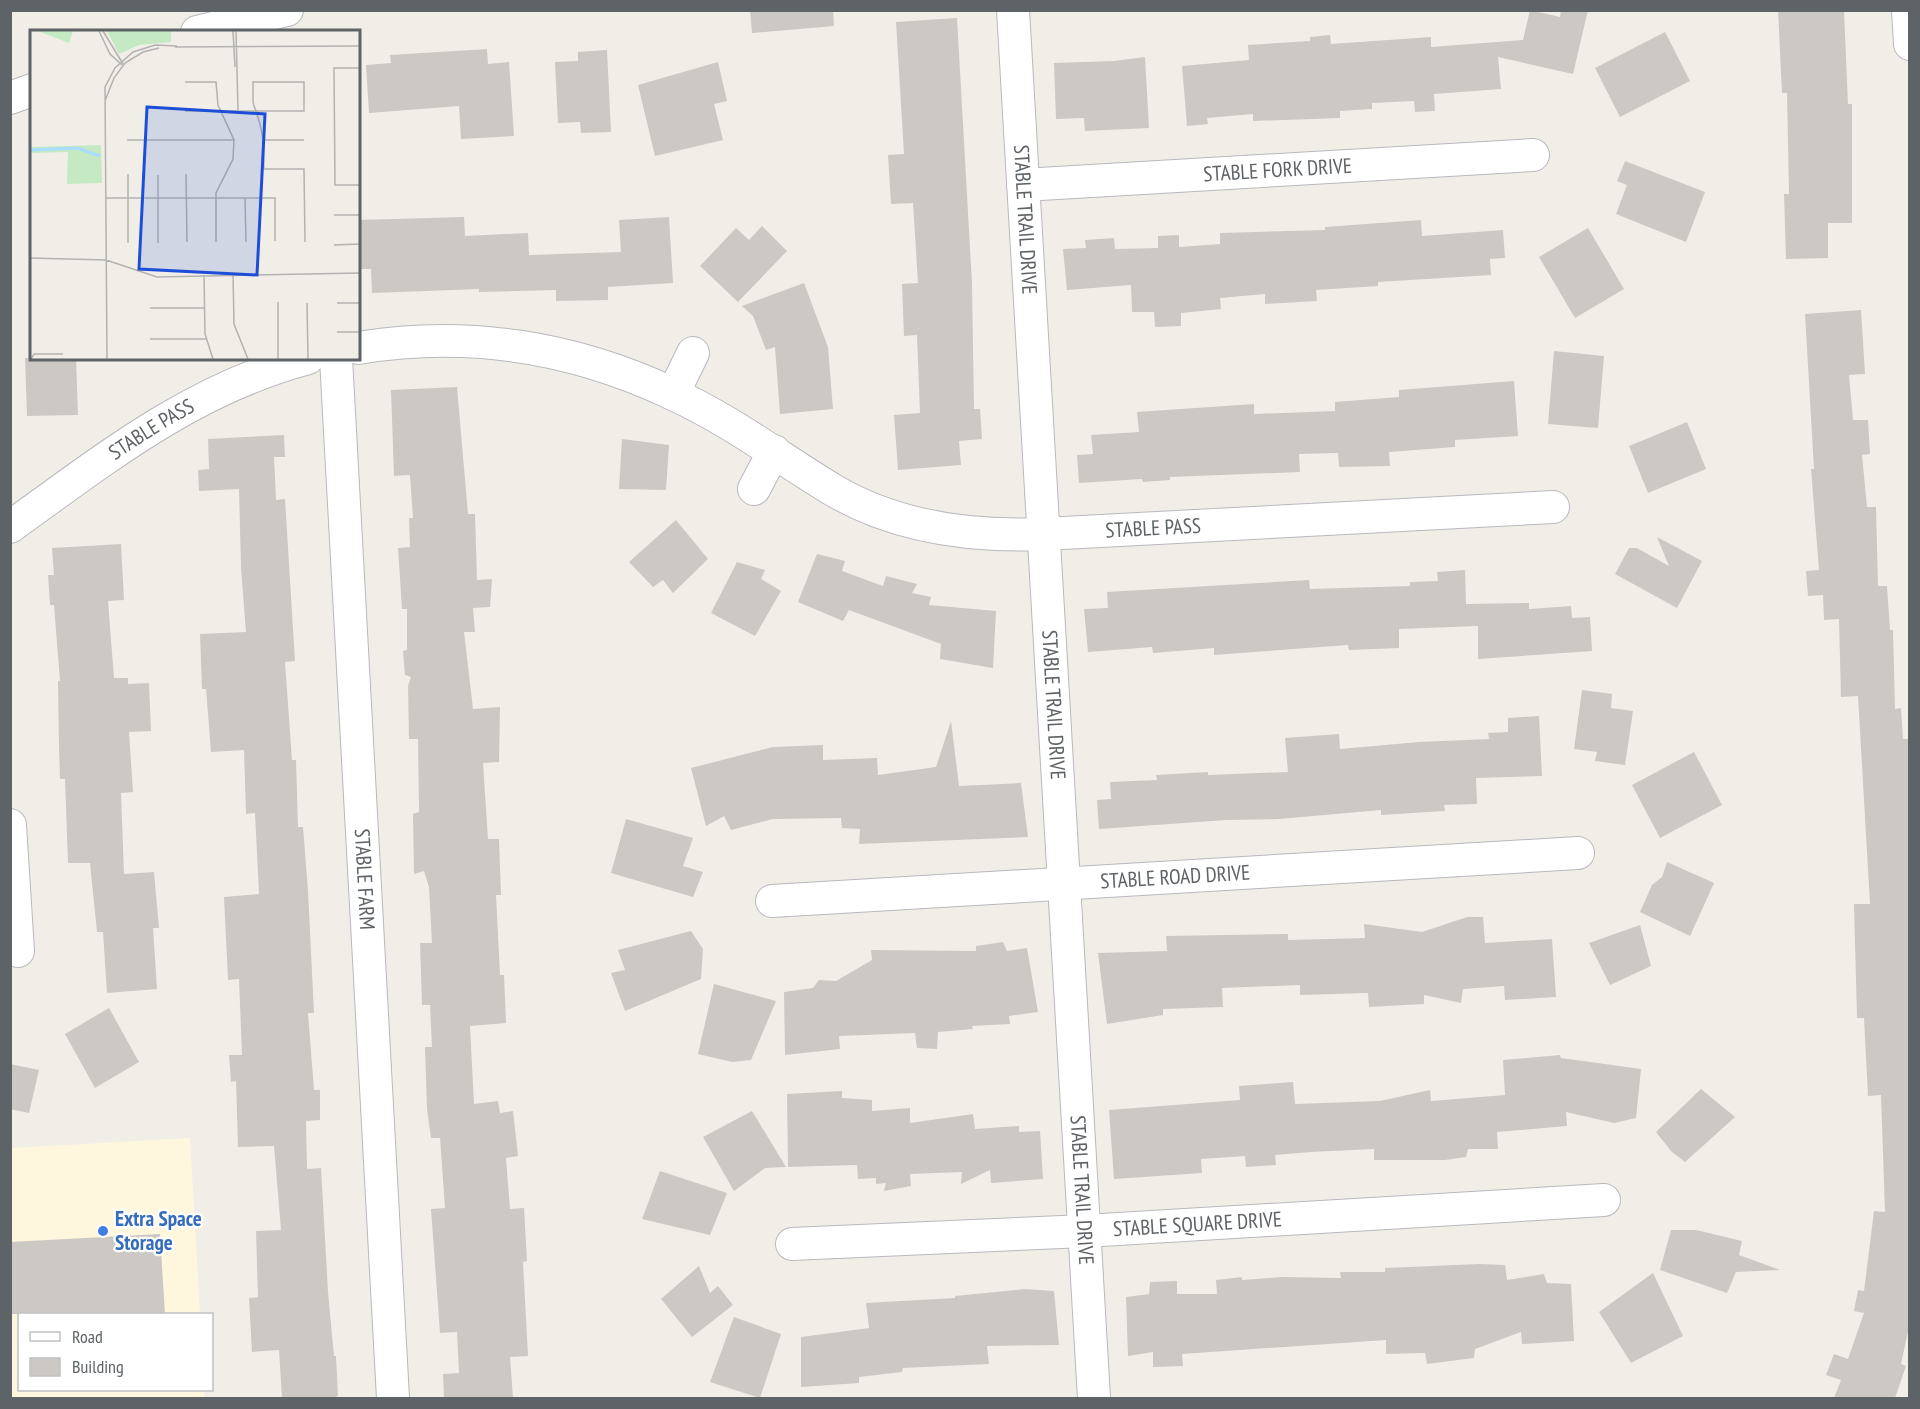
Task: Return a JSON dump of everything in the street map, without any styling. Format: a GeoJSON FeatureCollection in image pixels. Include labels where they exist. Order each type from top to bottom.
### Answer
{"type":"FeatureCollection","features":[{"type":"Feature","properties":{"kind":"street"},"geometry":{"type":"LineString","coordinates":[[205,30],[287,10]]}},
{"type":"Feature","properties":{"kind":"street","name":"STABLE TRAIL DRIVE"},"geometry":{"type":"LineString","coordinates":[[1013,10],[1094,1398]]}},
{"type":"Feature","properties":{"kind":"street"},"geometry":{"type":"LineString","coordinates":[[1908,10],[1910,44]]}},
{"type":"Feature","properties":{"kind":"street"},"geometry":{"type":"LineString","coordinates":[[10,98],[30,91]]}},
{"type":"Feature","properties":{"kind":"street","name":"STABLE FORK DRIVE"},"geometry":{"type":"LineString","coordinates":[[1023,185],[1533,155]]}},
{"type":"Feature","properties":{"kind":"street","name":"STABLE PASS"},"geometry":{"type":"LineString","coordinates":[[360,348],[390,343],[446,340],[503,343],[555,352],[673,394],[774,451],[834,491],[904,520],[977,534],[1044,534],[1553,507]]}},
{"type":"Feature","properties":{"kind":"street"},"geometry":{"type":"LineString","coordinates":[[673,394],[693,353]]}},
{"type":"Feature","properties":{"kind":"street","name":"STABLE PASS"},"geometry":{"type":"LineString","coordinates":[[10,527],[175,412],[225,386],[300,360]]}},
{"type":"Feature","properties":{"kind":"street","name":"STABLE FARM"},"geometry":{"type":"LineString","coordinates":[[336,360],[393,1398]]}},
{"type":"Feature","properties":{"kind":"street"},"geometry":{"type":"LineString","coordinates":[[754,489],[774,451]]}},
{"type":"Feature","properties":{"kind":"street"},"geometry":{"type":"LineString","coordinates":[[10,825],[18,951]]}},
{"type":"Feature","properties":{"kind":"street","name":"STABLE ROAD DRIVE"},"geometry":{"type":"LineString","coordinates":[[772,901],[1578,853]]}},
{"type":"Feature","properties":{"kind":"street","name":"STABLE SQUARE DRIVE"},"geometry":{"type":"LineString","coordinates":[[792,1244],[1085,1231],[1604,1200]]}},
{"type":"Feature","properties":{"kind":"shaded area","name":"Extra Space Storage"},"geometry":{"type":"Polygon","coordinates":[[[190,1138],[200,1313],[18,1313],[18,1391],[204,1391],[205,1398],[11,1398],[11,1148],[190,1138]]]}},
{"type":"Feature","properties":{"kind":"building"},"geometry":{"type":"Polygon","coordinates":[[[750,10],[833,10],[834,26],[752,33],[750,10]]]}},
{"type":"Feature","properties":{"kind":"building"},"geometry":{"type":"Polygon","coordinates":[[[1530,10],[1560,17],[1561,10],[1588,10],[1573,74],[1498,57],[1501,89],[1434,94],[1435,111],[1415,112],[1414,101],[1372,103],[1372,109],[1340,111],[1340,118],[1253,121],[1253,114],[1207,118],[1208,124],[1187,126],[1182,66],[1249,60],[1248,45],[1310,41],[1310,37],[1330,35],[1331,44],[1431,37],[1431,47],[1523,40],[1530,10]]]}},
{"type":"Feature","properties":{"kind":"building"},"geometry":{"type":"Polygon","coordinates":[[[1778,10],[1844,10],[1848,104],[1852,104],[1852,223],[1828,223],[1828,258],[1786,259],[1784,194],[1789,194],[1787,93],[1782,93],[1778,10]]]}},
{"type":"Feature","properties":{"kind":"building"},"geometry":{"type":"Polygon","coordinates":[[[957,18],[972,283],[974,409],[980,409],[982,439],[959,441],[961,465],[898,470],[894,415],[920,413],[917,335],[904,336],[902,284],[918,283],[913,203],[891,204],[888,155],[904,154],[896,22],[957,18]]]}},
{"type":"Feature","properties":{"kind":"building"},"geometry":{"type":"Polygon","coordinates":[[[1665,32],[1690,81],[1620,117],[1595,68],[1665,32]]]}},
{"type":"Feature","properties":{"kind":"building"},"geometry":{"type":"Polygon","coordinates":[[[487,49],[488,64],[509,62],[514,136],[461,139],[459,106],[369,113],[366,65],[391,63],[390,55],[487,49]]]}},
{"type":"Feature","properties":{"kind":"building"},"geometry":{"type":"Polygon","coordinates":[[[607,50],[611,132],[581,133],[580,122],[558,123],[555,62],[578,61],[578,52],[607,50]]]}},
{"type":"Feature","properties":{"kind":"building"},"geometry":{"type":"Polygon","coordinates":[[[1145,57],[1149,128],[1085,131],[1084,118],[1056,119],[1054,63],[1114,61],[1145,57]]]}},
{"type":"Feature","properties":{"kind":"building"},"geometry":{"type":"Polygon","coordinates":[[[718,62],[727,101],[714,104],[723,140],[655,156],[638,85],[718,62]]]}},
{"type":"Feature","properties":{"kind":"building"},"geometry":{"type":"Polygon","coordinates":[[[1625,161],[1705,192],[1686,242],[1616,214],[1627,185],[1617,181],[1625,161]]]}},
{"type":"Feature","properties":{"kind":"building"},"geometry":{"type":"Polygon","coordinates":[[[464,217],[465,236],[528,233],[529,255],[621,252],[619,220],[669,217],[673,283],[608,287],[608,300],[556,301],[556,290],[479,292],[479,289],[372,293],[371,269],[360,269],[360,220],[464,217]]]}},
{"type":"Feature","properties":{"kind":"building"},"geometry":{"type":"Polygon","coordinates":[[[1421,220],[1422,236],[1503,230],[1505,258],[1490,259],[1491,275],[1378,282],[1378,286],[1316,290],[1317,301],[1265,304],[1265,294],[1220,298],[1221,309],[1181,313],[1181,326],[1155,327],[1154,312],[1132,312],[1131,285],[1067,290],[1063,249],[1086,248],[1085,240],[1114,238],[1115,249],[1158,248],[1158,236],[1179,235],[1179,247],[1220,244],[1220,233],[1325,230],[1325,227],[1421,220]]]}},
{"type":"Feature","properties":{"kind":"building"},"geometry":{"type":"Polygon","coordinates":[[[762,226],[787,251],[738,302],[700,266],[736,228],[749,240],[762,226]]]}},
{"type":"Feature","properties":{"kind":"building"},"geometry":{"type":"Polygon","coordinates":[[[1588,228],[1624,289],[1575,318],[1539,257],[1588,228]]]}},
{"type":"Feature","properties":{"kind":"building"},"geometry":{"type":"Polygon","coordinates":[[[804,283],[828,347],[833,409],[780,414],[775,347],[766,350],[753,316],[742,306],[804,283]]]}},
{"type":"Feature","properties":{"kind":"building"},"geometry":{"type":"Polygon","coordinates":[[[1861,310],[1865,374],[1849,375],[1853,420],[1868,420],[1870,454],[1862,455],[1867,507],[1876,507],[1878,586],[1887,586],[1890,630],[1893,630],[1895,709],[1901,708],[1903,739],[1910,739],[1910,1322],[1901,1364],[1906,1366],[1895,1398],[1834,1398],[1841,1380],[1826,1375],[1834,1354],[1848,1359],[1864,1313],[1854,1311],[1858,1290],[1864,1291],[1874,1211],[1885,1212],[1881,1095],[1868,1096],[1864,1018],[1857,1018],[1854,904],[1870,904],[1858,696],[1841,697],[1839,619],[1824,620],[1823,595],[1808,596],[1806,571],[1819,570],[1811,469],[1814,469],[1805,314],[1861,310]]]}},
{"type":"Feature","properties":{"kind":"building"},"geometry":{"type":"Polygon","coordinates":[[[1554,351],[1604,356],[1598,428],[1548,424],[1554,351]]]}},
{"type":"Feature","properties":{"kind":"building"},"geometry":{"type":"Polygon","coordinates":[[[25,358],[30,358],[30,360],[76,360],[78,415],[27,416],[25,358]]]}},
{"type":"Feature","properties":{"kind":"building"},"geometry":{"type":"Polygon","coordinates":[[[1514,381],[1518,436],[1455,440],[1455,447],[1389,452],[1390,466],[1339,467],[1338,453],[1299,454],[1300,472],[1170,477],[1170,480],[1143,482],[1142,479],[1079,483],[1077,455],[1093,454],[1091,435],[1139,432],[1137,412],[1254,404],[1254,414],[1335,411],[1335,402],[1399,397],[1399,390],[1514,381]]]}},
{"type":"Feature","properties":{"kind":"building"},"geometry":{"type":"Polygon","coordinates":[[[457,387],[468,514],[475,514],[477,580],[492,579],[490,607],[473,608],[475,632],[464,632],[473,709],[500,707],[499,762],[483,763],[488,839],[499,839],[501,895],[496,895],[500,975],[504,975],[506,1023],[470,1026],[474,1104],[498,1101],[500,1113],[513,1111],[518,1156],[506,1158],[510,1209],[524,1208],[527,1261],[523,1262],[528,1356],[510,1357],[513,1398],[444,1398],[443,1374],[459,1373],[457,1332],[440,1333],[431,1209],[445,1208],[440,1138],[431,1138],[427,1109],[425,1047],[432,1047],[430,1005],[422,1005],[420,943],[432,943],[429,887],[424,871],[414,874],[413,814],[419,812],[418,739],[409,739],[408,686],[411,677],[405,675],[403,651],[407,650],[407,609],[402,609],[398,548],[410,547],[409,518],[413,518],[410,475],[394,476],[391,390],[457,387]]]}},
{"type":"Feature","properties":{"kind":"building"},"geometry":{"type":"Polygon","coordinates":[[[1687,422],[1706,469],[1648,493],[1629,446],[1687,422]]]}},
{"type":"Feature","properties":{"kind":"building"},"geometry":{"type":"Polygon","coordinates":[[[284,435],[285,457],[274,457],[276,500],[285,499],[295,661],[285,662],[292,760],[296,760],[298,827],[303,827],[308,891],[314,1013],[308,1013],[314,1090],[320,1090],[320,1120],[306,1121],[307,1169],[321,1168],[328,1292],[334,1356],[336,1356],[338,1396],[333,1398],[282,1398],[279,1350],[252,1352],[249,1298],[258,1297],[256,1231],[281,1230],[274,1146],[238,1147],[236,1081],[231,1082],[229,1055],[242,1055],[239,979],[228,980],[224,897],[259,894],[255,813],[246,814],[244,750],[211,752],[206,689],[202,689],[200,634],[246,632],[241,568],[239,489],[199,491],[198,470],[209,469],[208,439],[284,435]]]}},
{"type":"Feature","properties":{"kind":"building"},"geometry":{"type":"Polygon","coordinates":[[[622,439],[669,445],[666,490],[619,489],[622,439]]]}},
{"type":"Feature","properties":{"kind":"building"},"geometry":{"type":"Polygon","coordinates":[[[676,520],[708,559],[673,593],[663,580],[653,587],[629,562],[676,520]]]}},
{"type":"Feature","properties":{"kind":"building"},"geometry":{"type":"Polygon","coordinates":[[[1657,537],[1702,561],[1677,608],[1615,574],[1629,548],[1637,548],[1669,566],[1657,537]]]}},
{"type":"Feature","properties":{"kind":"building"},"geometry":{"type":"Polygon","coordinates":[[[121,544],[124,600],[108,601],[114,678],[128,678],[128,684],[149,683],[151,731],[129,732],[133,792],[121,793],[124,874],[154,872],[159,928],[153,928],[157,989],[107,993],[103,932],[97,932],[90,863],[68,863],[65,779],[60,779],[58,681],[60,681],[54,605],[50,605],[48,575],[54,575],[52,548],[121,544]]]}},
{"type":"Feature","properties":{"kind":"building"},"geometry":{"type":"Polygon","coordinates":[[[817,554],[845,561],[842,571],[883,586],[886,576],[917,584],[912,593],[931,597],[929,605],[996,611],[993,668],[940,659],[941,644],[849,610],[843,621],[798,602],[817,554]]]}},
{"type":"Feature","properties":{"kind":"building"},"geometry":{"type":"Polygon","coordinates":[[[737,562],[765,570],[761,579],[781,591],[755,636],[711,613],[737,562]]]}},
{"type":"Feature","properties":{"kind":"building"},"geometry":{"type":"Polygon","coordinates":[[[1465,570],[1466,604],[1529,603],[1529,609],[1571,606],[1572,618],[1590,617],[1592,651],[1478,659],[1478,626],[1399,629],[1399,648],[1349,650],[1348,645],[1214,655],[1214,648],[1153,653],[1152,647],[1088,652],[1084,609],[1108,608],[1107,592],[1309,580],[1310,589],[1410,586],[1410,582],[1438,581],[1437,572],[1465,570]]]}},
{"type":"Feature","properties":{"kind":"building"},"geometry":{"type":"Polygon","coordinates":[[[1582,690],[1612,694],[1611,708],[1633,711],[1625,765],[1595,761],[1597,752],[1574,749],[1582,690]]]}},
{"type":"Feature","properties":{"kind":"building"},"geometry":{"type":"Polygon","coordinates":[[[1539,716],[1542,776],[1476,778],[1477,804],[1444,805],[1445,811],[1381,815],[1381,810],[1279,819],[1226,820],[1099,829],[1097,800],[1111,799],[1110,782],[1157,780],[1156,775],[1208,772],[1208,775],[1288,772],[1285,738],[1339,734],[1340,749],[1489,739],[1488,733],[1508,732],[1508,718],[1539,716]]]}},
{"type":"Feature","properties":{"kind":"building"},"geometry":{"type":"Polygon","coordinates":[[[951,721],[959,786],[1021,783],[1028,837],[859,844],[860,829],[842,828],[841,818],[773,819],[731,830],[724,816],[706,826],[691,768],[773,747],[823,745],[823,760],[877,758],[878,775],[936,767],[951,721]]]}},
{"type":"Feature","properties":{"kind":"building"},"geometry":{"type":"Polygon","coordinates":[[[1694,752],[1722,805],[1660,838],[1632,785],[1694,752]]]}},
{"type":"Feature","properties":{"kind":"building"},"geometry":{"type":"Polygon","coordinates":[[[626,819],[693,838],[683,866],[703,872],[693,897],[611,873],[626,819]]]}},
{"type":"Feature","properties":{"kind":"building"},"geometry":{"type":"Polygon","coordinates":[[[1667,862],[1714,883],[1690,936],[1640,912],[1652,885],[1662,877],[1667,862]]]}},
{"type":"Feature","properties":{"kind":"building"},"geometry":{"type":"Polygon","coordinates":[[[1467,917],[1483,917],[1485,943],[1552,939],[1556,997],[1505,1000],[1504,986],[1463,989],[1461,1003],[1424,995],[1424,1004],[1369,1007],[1368,993],[1300,995],[1300,985],[1222,988],[1223,1007],[1163,1009],[1163,1015],[1107,1024],[1098,953],[1167,951],[1166,936],[1288,934],[1288,940],[1365,938],[1364,924],[1422,932],[1467,917]]]}},
{"type":"Feature","properties":{"kind":"building"},"geometry":{"type":"Polygon","coordinates":[[[1640,925],[1651,966],[1610,985],[1589,943],[1640,925]]]}},
{"type":"Feature","properties":{"kind":"building"},"geometry":{"type":"Polygon","coordinates":[[[691,931],[703,949],[701,979],[625,1011],[611,973],[625,970],[618,950],[691,931]]]}},
{"type":"Feature","properties":{"kind":"building"},"geometry":{"type":"Polygon","coordinates":[[[1003,942],[1007,951],[1027,948],[1038,1012],[1009,1016],[1010,1024],[972,1026],[973,1029],[938,1032],[937,1049],[917,1048],[915,1033],[839,1036],[840,1049],[785,1055],[784,992],[813,988],[819,980],[836,981],[872,960],[871,950],[976,951],[976,946],[1003,942]]]}},
{"type":"Feature","properties":{"kind":"building"},"geometry":{"type":"Polygon","coordinates":[[[714,984],[776,1001],[751,1060],[732,1062],[698,1054],[714,984]]]}},
{"type":"Feature","properties":{"kind":"building"},"geometry":{"type":"Polygon","coordinates":[[[109,1008],[139,1062],[95,1088],[65,1034],[109,1008]]]}},
{"type":"Feature","properties":{"kind":"building"},"geometry":{"type":"Polygon","coordinates":[[[1560,1055],[1561,1058],[1641,1069],[1636,1118],[1614,1123],[1566,1112],[1567,1126],[1497,1132],[1498,1149],[1468,1149],[1466,1157],[1445,1160],[1374,1160],[1374,1149],[1311,1152],[1275,1155],[1276,1165],[1246,1167],[1245,1156],[1201,1159],[1202,1173],[1114,1179],[1109,1110],[1240,1100],[1239,1086],[1293,1082],[1295,1104],[1380,1101],[1430,1090],[1431,1101],[1505,1095],[1503,1060],[1560,1055]]]}},
{"type":"Feature","properties":{"kind":"building"},"geometry":{"type":"Polygon","coordinates":[[[10,1064],[39,1070],[29,1113],[10,1109],[10,1064]]]}},
{"type":"Feature","properties":{"kind":"building"},"geometry":{"type":"Polygon","coordinates":[[[1701,1089],[1735,1117],[1685,1162],[1671,1151],[1656,1132],[1701,1089]]]}},
{"type":"Feature","properties":{"kind":"building"},"geometry":{"type":"Polygon","coordinates":[[[842,1091],[842,1098],[872,1100],[872,1111],[910,1108],[910,1123],[973,1114],[975,1129],[1019,1126],[1019,1132],[1040,1131],[1043,1179],[991,1183],[990,1170],[961,1184],[962,1172],[910,1174],[911,1186],[884,1191],[886,1183],[876,1184],[876,1178],[858,1179],[857,1165],[788,1167],[787,1094],[842,1091]]]}},
{"type":"Feature","properties":{"kind":"building"},"geometry":{"type":"Polygon","coordinates":[[[752,1111],[786,1167],[765,1168],[734,1191],[703,1137],[752,1111]]]}},
{"type":"Feature","properties":{"kind":"building"},"geometry":{"type":"Polygon","coordinates":[[[660,1171],[727,1193],[710,1235],[642,1219],[660,1171]]]}},
{"type":"Feature","properties":{"kind":"building"},"geometry":{"type":"Polygon","coordinates":[[[1671,1230],[1696,1230],[1742,1241],[1739,1255],[1780,1270],[1736,1272],[1727,1293],[1660,1270],[1671,1230]]]}},
{"type":"Feature","properties":{"kind":"building"},"geometry":{"type":"Polygon","coordinates":[[[160,1234],[165,1313],[10,1314],[10,1242],[160,1234]]]}},
{"type":"Feature","properties":{"kind":"building"},"geometry":{"type":"Polygon","coordinates":[[[1505,1265],[1507,1280],[1544,1274],[1547,1283],[1571,1284],[1574,1341],[1522,1344],[1521,1332],[1475,1349],[1474,1358],[1427,1364],[1425,1353],[1386,1354],[1386,1340],[1182,1354],[1183,1366],[1153,1367],[1153,1352],[1128,1356],[1126,1297],[1149,1294],[1150,1282],[1177,1281],[1177,1294],[1217,1294],[1216,1280],[1242,1277],[1242,1280],[1282,1277],[1341,1278],[1340,1272],[1385,1272],[1385,1268],[1505,1265]]]}},
{"type":"Feature","properties":{"kind":"building"},"geometry":{"type":"Polygon","coordinates":[[[699,1266],[710,1293],[718,1286],[733,1305],[692,1337],[661,1299],[699,1266]]]}},
{"type":"Feature","properties":{"kind":"building"},"geometry":{"type":"Polygon","coordinates":[[[1653,1273],[1683,1336],[1631,1363],[1599,1312],[1653,1273]]]}},
{"type":"Feature","properties":{"kind":"building"},"geometry":{"type":"Polygon","coordinates":[[[1025,1289],[1054,1291],[1059,1345],[987,1346],[989,1364],[903,1368],[902,1372],[859,1377],[859,1383],[801,1387],[801,1337],[869,1328],[866,1303],[955,1298],[955,1296],[1025,1289]]]}},
{"type":"Feature","properties":{"kind":"building"},"geometry":{"type":"Polygon","coordinates":[[[734,1317],[781,1334],[760,1398],[710,1382],[734,1317]]]}},
{"type":"Feature","properties":{"kind":"place","name":"Extra Space Storage"},"geometry":{"type":"Point","coordinates":[103,1231]}}]}
